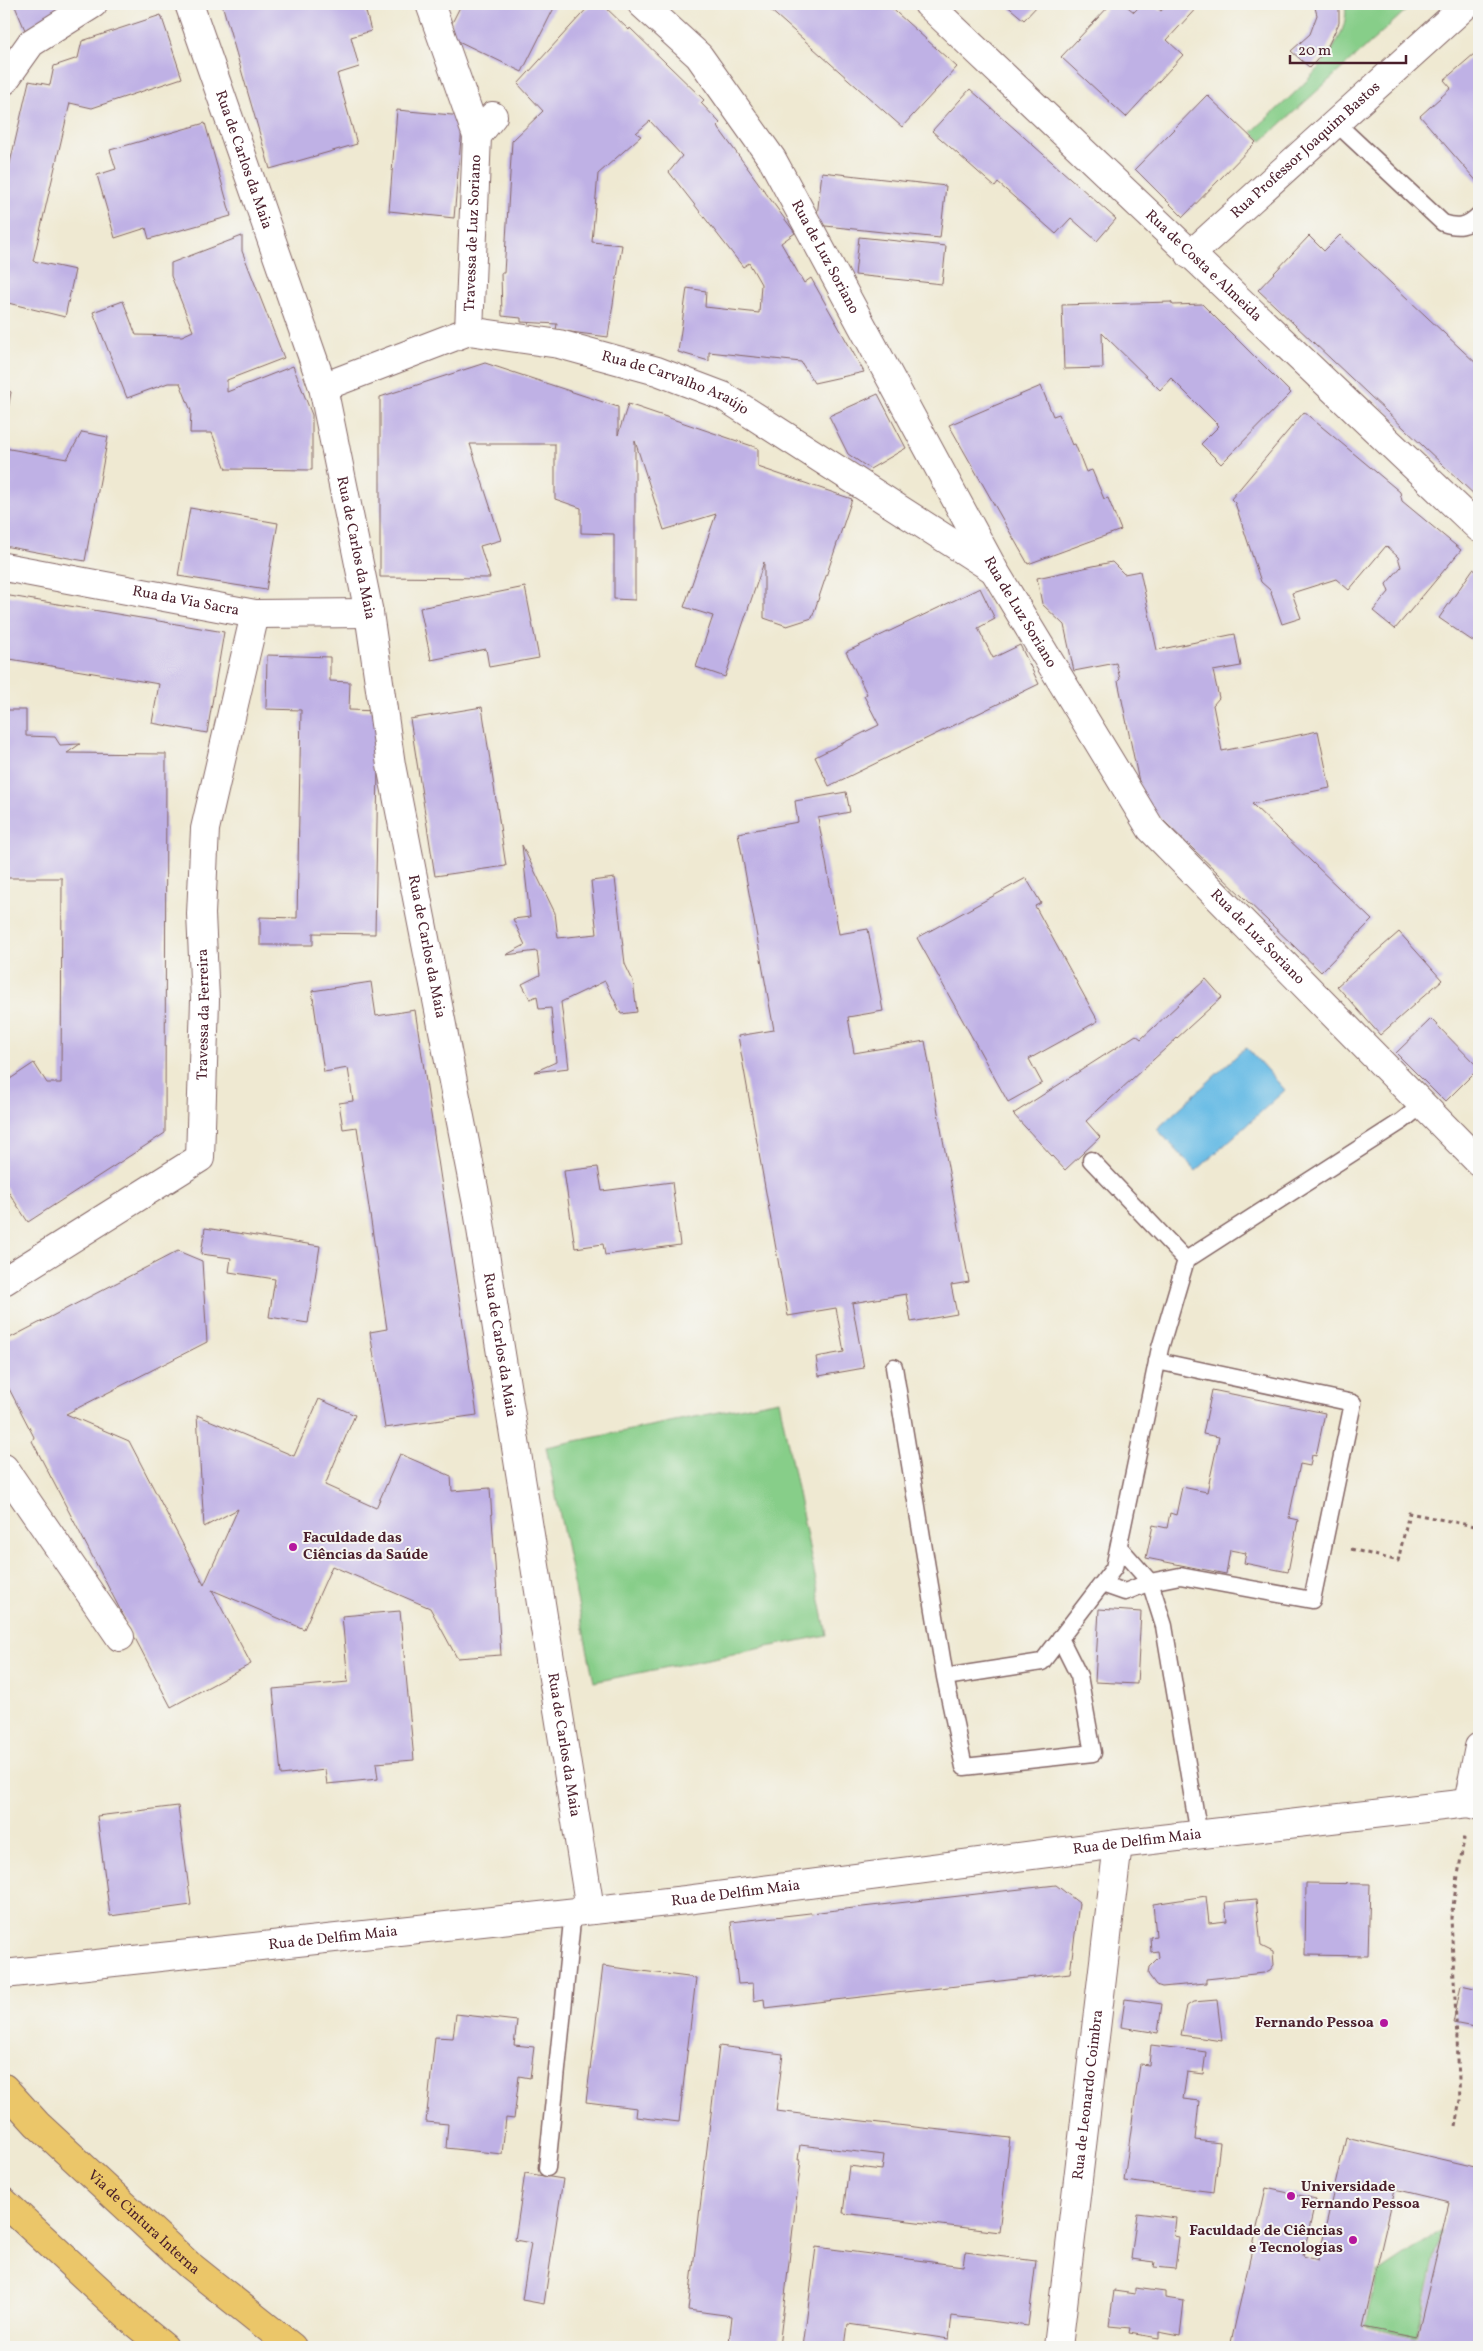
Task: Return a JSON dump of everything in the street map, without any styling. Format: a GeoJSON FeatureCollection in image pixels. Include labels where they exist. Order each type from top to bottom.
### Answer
{"type":"FeatureCollection","features":[{"type":"Feature","properties":{"kind":"highway","name":"Via de Cintura Interna"},"geometry":{"type":"LineString","coordinates":[[4,2088],[37,2124],[188,2264],[292,2347]]}},
{"type":"Feature","properties":{"kind":"highway"},"geometry":{"type":"LineString","coordinates":[[4,2202],[136,2324],[164,2347]]}},
{"type":"Feature","properties":{"kind":"street"},"geometry":{"type":"LineString","coordinates":[[4,81],[32,43],[93,4]]}},
{"type":"Feature","properties":{"kind":"street","name":"Rua de Carlos da Maia"},"geometry":{"type":"LineString","coordinates":[[189,4],[323,387],[369,613],[391,765],[476,1204],[582,1910]]}},
{"type":"Feature","properties":{"kind":"street","name":"Travessa de Luz Soriano"},"geometry":{"type":"LineString","coordinates":[[430,4],[485,126],[469,330]]}},
{"type":"Feature","properties":{"kind":"street","name":"Rua de Luz Soriano"},"geometry":{"type":"LineString","coordinates":[[642,4],[699,56],[772,159],[994,570],[1151,829],[1479,1162]]}},
{"type":"Feature","properties":{"kind":"street","name":"Rua de Costa e Almeida"},"geometry":{"type":"LineString","coordinates":[[928,4],[1479,528]]}},
{"type":"Feature","properties":{"kind":"street","name":"Rua Professor Joaquim Bastos"},"geometry":{"type":"LineString","coordinates":[[1190,255],[1467,4]]}},
{"type":"Feature","properties":{"kind":"street"},"geometry":{"type":"LineString","coordinates":[[323,387],[469,330]]}},
{"type":"Feature","properties":{"kind":"street","name":"Rua de Carvalho Araújo"},"geometry":{"type":"LineString","coordinates":[[469,330],[560,344],[657,371],[723,396],[994,570]]}},
{"type":"Feature","properties":{"kind":"street","name":"Rua da Via Sacra"},"geometry":{"type":"LineString","coordinates":[[4,567],[255,614],[369,613]]}},
{"type":"Feature","properties":{"kind":"street","name":"Travessa da Ferreira"},"geometry":{"type":"LineString","coordinates":[[4,1281],[200,1158],[205,1000],[201,914],[205,828],[255,614]]}},
{"type":"Feature","properties":{"kind":"street"},"geometry":{"type":"LineString","coordinates":[[4,1468],[120,1637]]}},
{"type":"Feature","properties":{"kind":"street"},"geometry":{"type":"LineString","coordinates":[[1474,1805],[1479,1747]]}},
{"type":"Feature","properties":{"kind":"street","name":"Rua de Delfim Maia"},"geometry":{"type":"LineString","coordinates":[[4,1974],[686,1900],[1118,1844],[1474,1805]]}},
{"type":"Feature","properties":{"kind":"street","name":"Rua de Leonardo Coimbra"},"geometry":{"type":"LineString","coordinates":[[1058,2347],[1118,1844]]}},
{"type":"Feature","properties":{"kind":"lane"},"geometry":{"type":"LineString","coordinates":[[1335,122],[1443,222],[1458,228],[1472,223],[1479,215]]}},
{"type":"Feature","properties":{"kind":"lane"},"geometry":{"type":"LineString","coordinates":[[945,1678],[1042,1662],[1114,1568],[1157,1361],[1186,1260],[1402,1121],[1422,1105]]}},
{"type":"Feature","properties":{"kind":"lane"},"geometry":{"type":"LineString","coordinates":[[1091,1160],[1186,1260]]}},
{"type":"Feature","properties":{"kind":"lane"},"geometry":{"type":"LineString","coordinates":[[1102,1584],[1125,1592],[1150,1582],[1180,1576],[1312,1600],[1353,1402],[1157,1361]]}},
{"type":"Feature","properties":{"kind":"lane"},"geometry":{"type":"LineString","coordinates":[[894,1367],[945,1678],[964,1767],[1093,1753],[1079,1676],[1060,1638]]}},
{"type":"Feature","properties":{"kind":"lane"},"geometry":{"type":"LineString","coordinates":[[1119,1547],[1150,1582],[1164,1626],[1199,1835]]}},
{"type":"Feature","properties":{"kind":"lane"},"geometry":{"type":"LineString","coordinates":[[547,2168],[582,1910]]}},
{"type":"Feature","properties":{"kind":"path"},"geometry":{"type":"LineString","coordinates":[[1324,1541],[1398,1561],[1409,1513],[1479,1528]]}},
{"type":"Feature","properties":{"kind":"path"},"geometry":{"type":"LineString","coordinates":[[1455,1839],[1464,1839],[1451,1918],[1460,2100],[1455,2127]]}},
{"type":"Feature","properties":{"kind":"green space"},"geometry":{"type":"Polygon","coordinates":[[[1345,4],[1413,4],[1262,141],[1252,132],[1297,91],[1327,57],[1338,39],[1345,21],[1345,4]]]}},
{"type":"Feature","properties":{"kind":"green space"},"geometry":{"type":"Polygon","coordinates":[[[779,1400],[827,1635],[594,1682],[546,1447],[779,1400]]]}},
{"type":"Feature","properties":{"kind":"green space"},"geometry":{"type":"Polygon","coordinates":[[[1441,2231],[1416,2337],[1365,2325],[1378,2273],[1441,2231]]]}},
{"type":"Feature","properties":{"kind":"water"},"geometry":{"type":"Polygon","coordinates":[[[1246,1047],[1285,1090],[1196,1171],[1157,1129],[1246,1047]]]}},
{"type":"Feature","properties":{"kind":"building"},"geometry":{"type":"Polygon","coordinates":[[[14,4],[69,4],[25,30],[14,4]]]}},
{"type":"Feature","properties":{"kind":"building"},"geometry":{"type":"Polygon","coordinates":[[[222,4],[364,4],[371,31],[351,37],[359,67],[337,74],[357,144],[270,169],[222,4]]]}},
{"type":"Feature","properties":{"kind":"building"},"geometry":{"type":"Polygon","coordinates":[[[454,4],[556,4],[522,72],[446,35],[460,7],[454,4]]]}},
{"type":"Feature","properties":{"kind":"building"},"geometry":{"type":"Polygon","coordinates":[[[591,4],[602,4],[629,30],[630,28],[704,100],[701,103],[720,123],[717,126],[795,233],[781,243],[804,283],[811,278],[864,372],[814,383],[801,362],[709,352],[709,361],[678,352],[687,288],[706,291],[705,307],[759,313],[761,284],[749,263],[743,267],[669,172],[682,156],[650,121],[636,133],[641,136],[598,174],[592,242],[622,245],[608,337],[556,330],[557,324],[521,322],[521,318],[502,316],[501,273],[504,273],[512,141],[543,111],[518,84],[591,4]]]}},
{"type":"Feature","properties":{"kind":"building"},"geometry":{"type":"Polygon","coordinates":[[[771,4],[887,4],[957,67],[902,127],[768,8],[771,4]]]}},
{"type":"Feature","properties":{"kind":"building"},"geometry":{"type":"Polygon","coordinates":[[[1005,4],[1039,4],[1024,20],[1005,4]]]}},
{"type":"Feature","properties":{"kind":"building"},"geometry":{"type":"Polygon","coordinates":[[[1111,4],[1124,4],[1134,12],[1142,4],[1153,4],[1161,11],[1168,4],[1200,4],[1167,40],[1183,55],[1126,117],[1061,57],[1111,4]]]}},
{"type":"Feature","properties":{"kind":"building"},"geometry":{"type":"Polygon","coordinates":[[[1314,4],[1339,4],[1339,23],[1327,48],[1310,68],[1291,51],[1310,34],[1317,15],[1314,4]]]}},
{"type":"Feature","properties":{"kind":"building"},"geometry":{"type":"Polygon","coordinates":[[[161,15],[182,78],[92,108],[70,103],[33,261],[75,270],[65,317],[4,302],[4,189],[29,81],[50,85],[54,66],[78,58],[82,41],[161,15]]]}},
{"type":"Feature","properties":{"kind":"building"},"geometry":{"type":"Polygon","coordinates":[[[1474,54],[1479,60],[1479,184],[1420,116],[1451,88],[1444,80],[1474,54]]]}},
{"type":"Feature","properties":{"kind":"building"},"geometry":{"type":"Polygon","coordinates":[[[970,89],[1116,219],[1097,241],[1071,218],[1056,234],[998,183],[995,187],[932,131],[970,89]]]}},
{"type":"Feature","properties":{"kind":"building"},"geometry":{"type":"Polygon","coordinates":[[[1207,95],[1256,142],[1183,217],[1135,169],[1207,95]]]}},
{"type":"Feature","properties":{"kind":"building"},"geometry":{"type":"Polygon","coordinates":[[[397,110],[463,116],[454,218],[389,211],[397,110]]]}},
{"type":"Feature","properties":{"kind":"building"},"geometry":{"type":"Polygon","coordinates":[[[205,123],[231,216],[149,239],[146,228],[115,238],[97,175],[116,169],[110,150],[205,123]]]}},
{"type":"Feature","properties":{"kind":"building"},"geometry":{"type":"Polygon","coordinates":[[[822,172],[946,186],[940,238],[816,225],[822,172]]]}},
{"type":"Feature","properties":{"kind":"building"},"geometry":{"type":"Polygon","coordinates":[[[1340,235],[1479,366],[1479,499],[1258,290],[1309,236],[1324,251],[1340,235]]]}},
{"type":"Feature","properties":{"kind":"building"},"geometry":{"type":"Polygon","coordinates":[[[242,236],[242,251],[284,358],[227,380],[227,392],[293,366],[312,415],[312,470],[226,469],[212,433],[190,433],[191,411],[180,383],[168,383],[127,398],[93,312],[123,301],[136,335],[182,336],[193,331],[171,276],[171,263],[242,236]]]}},
{"type":"Feature","properties":{"kind":"building"},"geometry":{"type":"Polygon","coordinates":[[[859,237],[946,246],[942,284],[855,275],[859,237]]]}},
{"type":"Feature","properties":{"kind":"building"},"geometry":{"type":"Polygon","coordinates":[[[1171,302],[1173,305],[1202,304],[1291,393],[1221,464],[1201,444],[1219,426],[1171,378],[1160,390],[1102,333],[1103,368],[1064,369],[1062,305],[1171,302]]]}},
{"type":"Feature","properties":{"kind":"building"},"geometry":{"type":"Polygon","coordinates":[[[485,363],[618,407],[618,435],[628,404],[758,448],[758,467],[852,499],[812,618],[787,626],[764,618],[764,562],[725,677],[696,667],[713,616],[684,607],[716,514],[664,530],[635,441],[635,600],[614,599],[614,534],[581,533],[581,508],[555,499],[555,444],[470,444],[501,540],[480,546],[490,578],[380,577],[380,397],[485,363]]]}},
{"type":"Feature","properties":{"kind":"building"},"geometry":{"type":"Polygon","coordinates":[[[1041,386],[1053,416],[1059,414],[1072,445],[1075,444],[1086,472],[1092,470],[1104,499],[1108,498],[1121,530],[1028,564],[949,425],[1041,386]]]}},
{"type":"Feature","properties":{"kind":"building"},"geometry":{"type":"Polygon","coordinates":[[[4,388],[11,392],[5,426],[4,426],[4,388]]]}},
{"type":"Feature","properties":{"kind":"building"},"geometry":{"type":"Polygon","coordinates":[[[878,394],[906,448],[870,469],[848,454],[829,416],[878,394]]]}},
{"type":"Feature","properties":{"kind":"building"},"geometry":{"type":"Polygon","coordinates":[[[1304,412],[1400,492],[1402,501],[1461,550],[1395,629],[1373,611],[1389,592],[1386,584],[1401,567],[1398,557],[1386,546],[1349,590],[1336,579],[1292,593],[1301,618],[1282,624],[1270,590],[1261,582],[1235,503],[1231,499],[1304,412]]]}},
{"type":"Feature","properties":{"kind":"building"},"geometry":{"type":"Polygon","coordinates":[[[82,432],[108,437],[85,561],[4,546],[4,448],[67,459],[82,432]]]}},
{"type":"Feature","properties":{"kind":"building"},"geometry":{"type":"Polygon","coordinates":[[[190,508],[278,523],[266,590],[178,576],[190,508]]]}},
{"type":"Feature","properties":{"kind":"building"},"geometry":{"type":"Polygon","coordinates":[[[1112,562],[1124,574],[1140,571],[1157,650],[1235,634],[1241,666],[1213,671],[1219,698],[1213,705],[1222,751],[1318,731],[1330,788],[1252,804],[1372,920],[1321,972],[1143,801],[1116,663],[1074,671],[1064,625],[1042,604],[1037,578],[1112,562]]]}},
{"type":"Feature","properties":{"kind":"building"},"geometry":{"type":"Polygon","coordinates":[[[1473,569],[1479,573],[1479,641],[1477,644],[1439,618],[1473,569]]]}},
{"type":"Feature","properties":{"kind":"building"},"geometry":{"type":"Polygon","coordinates":[[[525,587],[539,658],[489,667],[486,649],[431,660],[420,608],[525,587]]]}},
{"type":"Feature","properties":{"kind":"building"},"geometry":{"type":"Polygon","coordinates":[[[980,588],[995,619],[978,628],[993,658],[1020,645],[1039,684],[829,786],[815,757],[879,725],[864,696],[867,694],[846,652],[980,588]]]}},
{"type":"Feature","properties":{"kind":"building"},"geometry":{"type":"Polygon","coordinates":[[[4,595],[224,632],[207,733],[152,723],[159,684],[4,658],[4,595]]]}},
{"type":"Feature","properties":{"kind":"building"},"geometry":{"type":"Polygon","coordinates":[[[267,655],[330,657],[330,681],[350,682],[349,710],[379,711],[375,934],[313,933],[313,945],[260,945],[260,917],[297,918],[301,710],[266,709],[267,655]]]}},
{"type":"Feature","properties":{"kind":"building"},"geometry":{"type":"Polygon","coordinates":[[[482,707],[506,866],[435,876],[410,719],[482,707]]]}},
{"type":"Feature","properties":{"kind":"building"},"geometry":{"type":"Polygon","coordinates":[[[4,710],[26,710],[26,736],[55,737],[60,745],[80,744],[67,753],[166,754],[165,1133],[28,1222],[4,1185],[4,1083],[34,1063],[47,1083],[61,1083],[62,878],[4,878],[4,710]]]}},
{"type":"Feature","properties":{"kind":"building"},"geometry":{"type":"Polygon","coordinates":[[[846,792],[850,812],[818,818],[839,934],[868,929],[883,1011],[848,1017],[854,1053],[925,1041],[969,1282],[951,1285],[957,1314],[911,1322],[906,1294],[852,1303],[864,1368],[819,1376],[816,1357],[844,1352],[836,1308],[788,1316],[738,1036],[774,1030],[738,833],[798,822],[795,801],[846,792]]]}},
{"type":"Feature","properties":{"kind":"building"},"geometry":{"type":"Polygon","coordinates":[[[522,845],[555,913],[558,938],[597,934],[591,881],[615,878],[625,964],[633,981],[637,1012],[621,1014],[605,981],[561,1002],[569,1068],[534,1072],[556,1062],[551,1008],[539,1009],[537,996],[530,999],[522,984],[540,975],[537,951],[506,955],[525,945],[513,919],[530,917],[522,845]]]}},
{"type":"Feature","properties":{"kind":"building"},"geometry":{"type":"Polygon","coordinates":[[[1026,878],[1041,903],[1035,906],[1098,1021],[1029,1059],[1042,1083],[1008,1102],[917,938],[1026,878]]]}},
{"type":"Feature","properties":{"kind":"building"},"geometry":{"type":"Polygon","coordinates":[[[1399,932],[1442,980],[1380,1035],[1337,986],[1399,932]]]}},
{"type":"Feature","properties":{"kind":"building"},"geometry":{"type":"Polygon","coordinates":[[[1206,979],[1222,997],[1086,1121],[1100,1137],[1065,1170],[1013,1114],[1136,1035],[1141,1039],[1206,979]]]}},
{"type":"Feature","properties":{"kind":"building"},"geometry":{"type":"Polygon","coordinates":[[[371,982],[376,1016],[415,1010],[477,1415],[385,1428],[370,1332],[387,1329],[357,1127],[343,1129],[339,1103],[353,1101],[348,1068],[324,1072],[312,991],[371,982]]]}},
{"type":"Feature","properties":{"kind":"building"},"geometry":{"type":"Polygon","coordinates":[[[1431,1019],[1479,1068],[1445,1102],[1396,1053],[1431,1019]]]}},
{"type":"Feature","properties":{"kind":"building"},"geometry":{"type":"Polygon","coordinates":[[[598,1167],[602,1191],[672,1182],[680,1245],[605,1255],[603,1244],[575,1248],[564,1171],[598,1167]]]}},
{"type":"Feature","properties":{"kind":"building"},"geometry":{"type":"Polygon","coordinates":[[[205,1228],[320,1246],[308,1323],[269,1317],[275,1279],[229,1272],[231,1258],[201,1254],[205,1228]]]}},
{"type":"Feature","properties":{"kind":"building"},"geometry":{"type":"Polygon","coordinates":[[[178,1251],[202,1261],[207,1342],[66,1414],[129,1441],[204,1585],[238,1509],[204,1527],[197,1415],[294,1456],[319,1399],[355,1415],[325,1485],[376,1508],[400,1454],[451,1476],[452,1491],[490,1488],[501,1655],[457,1658],[430,1608],[332,1566],[304,1629],[212,1590],[251,1664],[171,1707],[32,1441],[34,1437],[4,1379],[4,1341],[178,1251]]]}},
{"type":"Feature","properties":{"kind":"building"},"geometry":{"type":"Polygon","coordinates":[[[1212,1390],[1325,1413],[1316,1456],[1312,1455],[1310,1466],[1300,1464],[1289,1518],[1298,1520],[1288,1572],[1244,1563],[1246,1553],[1230,1550],[1226,1574],[1146,1558],[1153,1525],[1167,1528],[1170,1513],[1176,1515],[1182,1487],[1207,1492],[1219,1437],[1203,1434],[1212,1390]]]}},
{"type":"Feature","properties":{"kind":"building"},"geometry":{"type":"Polygon","coordinates":[[[1099,1609],[1141,1612],[1137,1684],[1095,1682],[1099,1609]]]}},
{"type":"Feature","properties":{"kind":"building"},"geometry":{"type":"Polygon","coordinates":[[[400,1611],[414,1760],[376,1763],[378,1779],[327,1784],[325,1770],[281,1775],[273,1689],[348,1682],[342,1616],[400,1611]]]}},
{"type":"Feature","properties":{"kind":"building"},"geometry":{"type":"Polygon","coordinates":[[[178,1806],[191,1905],[110,1916],[97,1816],[178,1806]]]}},
{"type":"Feature","properties":{"kind":"building"},"geometry":{"type":"Polygon","coordinates":[[[1306,1883],[1370,1884],[1368,1956],[1305,1955],[1306,1883]]]}},
{"type":"Feature","properties":{"kind":"building"},"geometry":{"type":"Polygon","coordinates":[[[1056,1885],[1079,1903],[1070,1973],[765,2008],[764,1999],[754,2001],[753,1983],[738,1984],[731,1922],[1056,1885]]]}},
{"type":"Feature","properties":{"kind":"building"},"geometry":{"type":"Polygon","coordinates":[[[1206,1896],[1209,1923],[1227,1921],[1225,1902],[1256,1899],[1261,1946],[1273,1952],[1274,1965],[1264,1973],[1206,1979],[1206,1983],[1162,1987],[1156,1985],[1148,1974],[1149,1967],[1159,1957],[1158,1951],[1151,1952],[1150,1937],[1156,1936],[1153,1904],[1206,1896]]]}},
{"type":"Feature","properties":{"kind":"building"},"geometry":{"type":"Polygon","coordinates":[[[603,1966],[696,1978],[679,2122],[636,2117],[637,2108],[586,2102],[603,1966]]]}},
{"type":"Feature","properties":{"kind":"building"},"geometry":{"type":"Polygon","coordinates":[[[1461,1985],[1479,1989],[1479,2028],[1453,2023],[1461,1985]]]}},
{"type":"Feature","properties":{"kind":"building"},"geometry":{"type":"Polygon","coordinates":[[[1125,1999],[1162,2004],[1158,2033],[1121,2027],[1125,1999]]]}},
{"type":"Feature","properties":{"kind":"building"},"geometry":{"type":"Polygon","coordinates":[[[1217,2000],[1222,2041],[1181,2035],[1187,2006],[1193,2002],[1217,2000]]]}},
{"type":"Feature","properties":{"kind":"building"},"geometry":{"type":"Polygon","coordinates":[[[456,2014],[517,2021],[514,2045],[534,2047],[530,2078],[519,2076],[514,2119],[506,2118],[502,2154],[446,2148],[448,2124],[426,2122],[435,2037],[453,2038],[456,2014]]]}},
{"type":"Feature","properties":{"kind":"building"},"geometry":{"type":"Polygon","coordinates":[[[1151,2045],[1206,2052],[1203,2074],[1187,2072],[1183,2099],[1199,2101],[1195,2140],[1220,2143],[1214,2192],[1124,2181],[1140,2064],[1149,2065],[1151,2045]]]}},
{"type":"Feature","properties":{"kind":"building"},"geometry":{"type":"Polygon","coordinates":[[[719,2046],[783,2054],[776,2111],[1010,2138],[999,2232],[843,2213],[849,2166],[882,2170],[884,2155],[800,2145],[798,2160],[801,2160],[779,2347],[729,2343],[732,2316],[688,2310],[719,2046]]]}},
{"type":"Feature","properties":{"kind":"building","name":"Faculdade de Ciências e Tecnologias"},"geometry":{"type":"Polygon","coordinates":[[[1346,2137],[1479,2168],[1478,2347],[1230,2347],[1266,2188],[1316,2199],[1303,2256],[1318,2260],[1346,2137]],[[1395,2189],[1363,2327],[1417,2338],[1449,2202],[1395,2189]]]}},
{"type":"Feature","properties":{"kind":"building"},"geometry":{"type":"Polygon","coordinates":[[[525,2173],[563,2179],[544,2304],[522,2300],[531,2243],[515,2240],[525,2173]]]}},
{"type":"Feature","properties":{"kind":"building"},"geometry":{"type":"Polygon","coordinates":[[[1137,2213],[1176,2218],[1174,2236],[1179,2237],[1175,2269],[1154,2267],[1155,2262],[1131,2259],[1137,2213]]]}},
{"type":"Feature","properties":{"kind":"building"},"geometry":{"type":"Polygon","coordinates":[[[816,2247],[963,2266],[965,2252],[1036,2261],[1028,2326],[952,2316],[949,2339],[848,2324],[845,2347],[803,2347],[816,2247]]]}},
{"type":"Feature","properties":{"kind":"building"},"geometry":{"type":"Polygon","coordinates":[[[1135,2288],[1165,2292],[1165,2298],[1184,2301],[1180,2336],[1159,2332],[1159,2338],[1129,2333],[1130,2328],[1109,2326],[1114,2291],[1135,2294],[1135,2288]]]}},
{"type":"Feature","properties":{"kind":"place","name":"Faculdade das Ciências da Saúde"},"geometry":{"type":"Point","coordinates":[293,1547]}},
{"type":"Feature","properties":{"kind":"place","name":"Fernando Pessoa"},"geometry":{"type":"Point","coordinates":[1384,2023]}},
{"type":"Feature","properties":{"kind":"place","name":"Universidade Fernando Pessoa"},"geometry":{"type":"Point","coordinates":[1291,2196]}},
{"type":"Feature","properties":{"kind":"place","name":"Faculdade de Ciências e Tecnologias"},"geometry":{"type":"Point","coordinates":[1353,2240]}}]}
